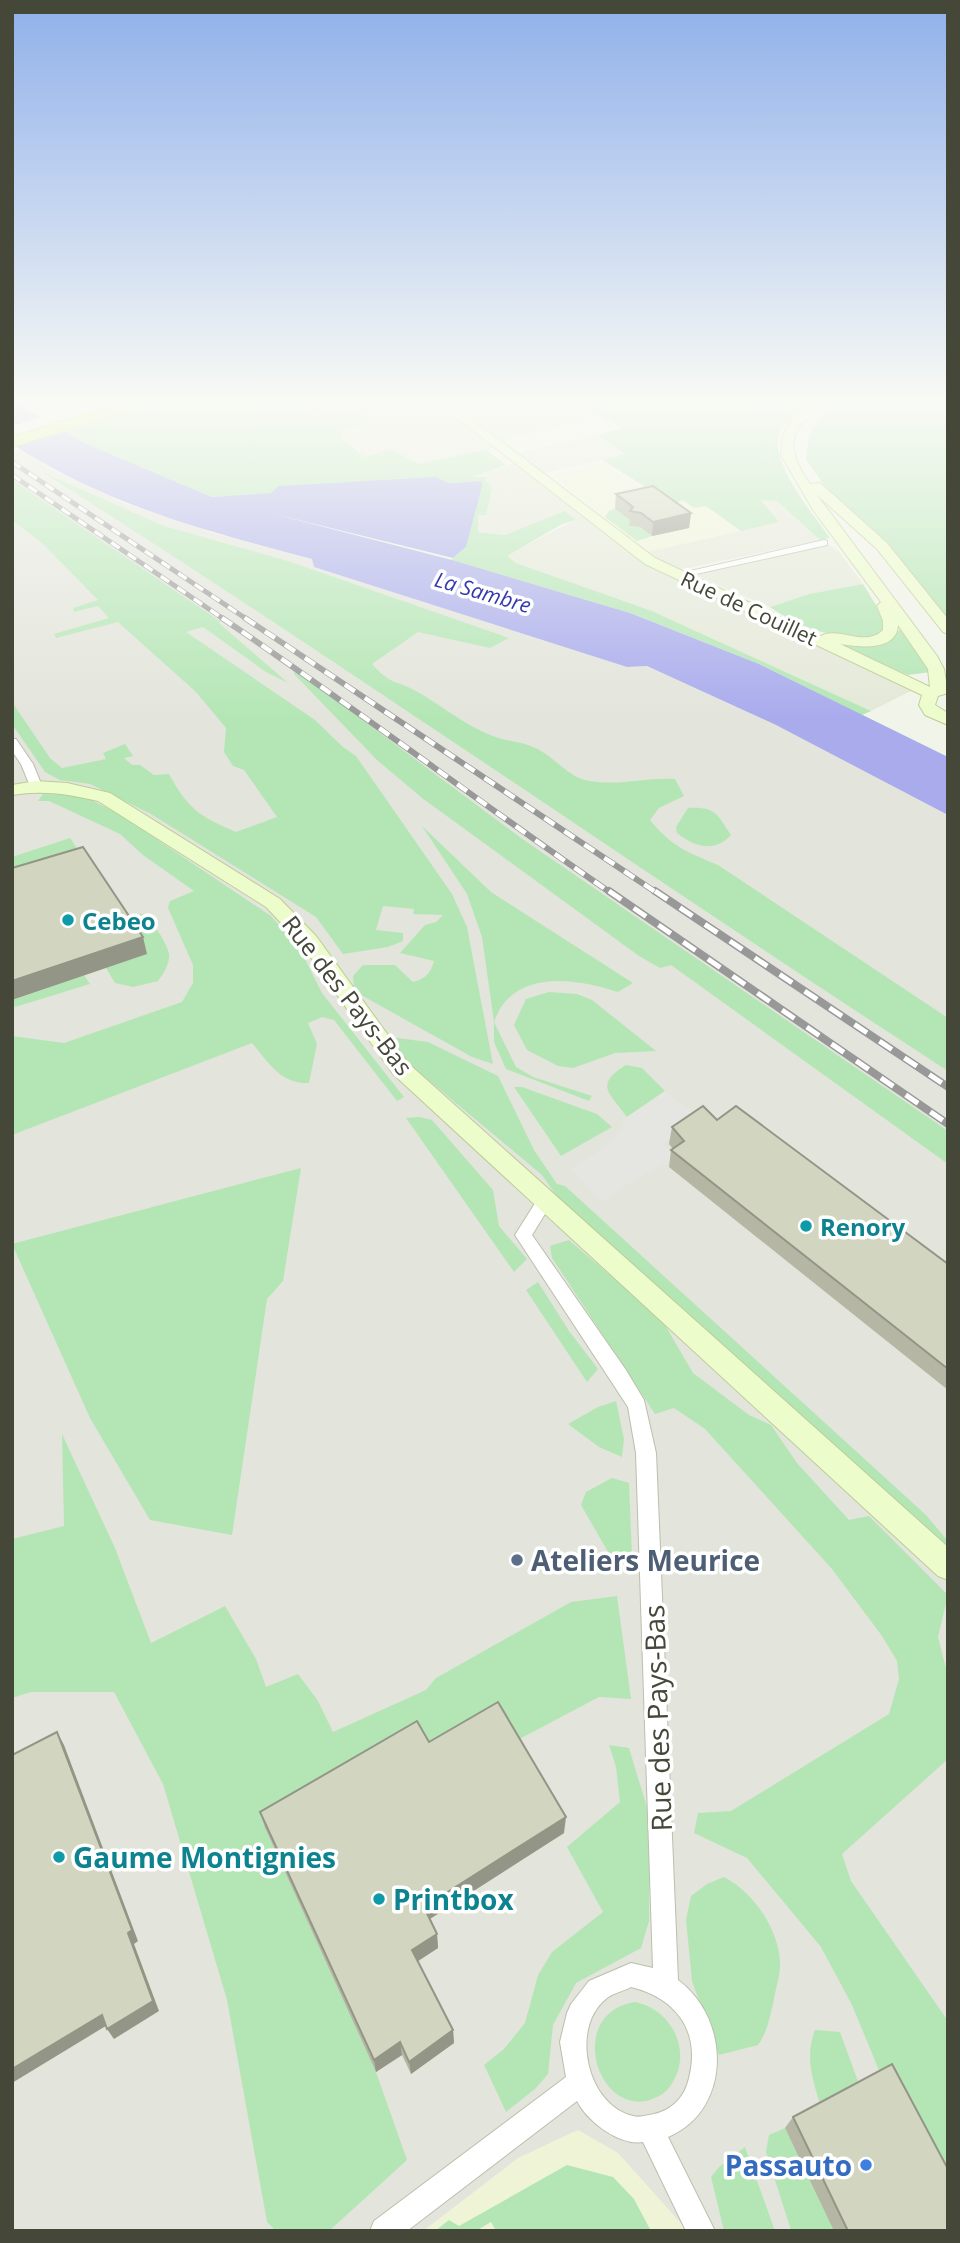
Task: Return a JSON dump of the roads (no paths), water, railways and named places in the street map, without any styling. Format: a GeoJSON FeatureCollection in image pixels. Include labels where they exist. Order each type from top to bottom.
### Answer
{"type":"FeatureCollection","features":[{"type":"Feature","properties":{"kind":"main road","name":"Rue de Couillet"},"geometry":{"type":"LineString","coordinates":[[580,509],[650,561],[774,620],[939,690]]}},
{"type":"Feature","properties":{"kind":"main road"},"geometry":{"type":"LineString","coordinates":[[819,509],[929,656],[936,670],[939,690],[927,705],[931,711],[948,720]]}},
{"type":"Feature","properties":{"kind":"main road"},"geometry":{"type":"LineString","coordinates":[[839,509],[882,546],[948,629]]}},
{"type":"Feature","properties":{"kind":"main road"},"geometry":{"type":"LineString","coordinates":[[774,620],[852,642],[885,638],[893,626],[872,581]]}},
{"type":"Feature","properties":{"kind":"main road","name":"Rue des Pays-Bas"},"geometry":{"type":"LineString","coordinates":[[12,790],[36,786],[67,788],[104,797],[273,903],[290,917],[383,1048],[401,1069],[948,1566]]}},
{"type":"Feature","properties":{"kind":"street"},"geometry":{"type":"LineString","coordinates":[[678,575],[824,543]]}},
{"type":"Feature","properties":{"kind":"street"},"geometry":{"type":"LineString","coordinates":[[12,742],[27,764],[36,786]]}},
{"type":"Feature","properties":{"kind":"street","name":"Rue des Pays-Bas"},"geometry":{"type":"LineString","coordinates":[[545,1201],[523,1235],[613,1363],[637,1406],[646,1453],[666,1985]]}},
{"type":"Feature","properties":{"kind":"street"},"geometry":{"type":"LineString","coordinates":[[631,1975],[666,1985],[683,1998],[695,2017],[703,2039],[706,2062],[701,2084],[692,2104],[677,2119],[651,2131],[622,2126],[605,2116],[590,2101],[580,2083],[573,2062],[572,2040],[577,2020],[585,2002],[598,1988],[614,1979],[631,1975]]}},
{"type":"Feature","properties":{"kind":"street"},"geometry":{"type":"LineString","coordinates":[[384,2231],[580,2083]]}},
{"type":"Feature","properties":{"kind":"street"},"geometry":{"type":"LineString","coordinates":[[651,2131],[701,2231]]}},
{"type":"Feature","properties":{"kind":"water","name":"La Sambre"},"geometry":{"type":"Polygon","coordinates":[[[143,509],[476,509],[466,547],[453,558],[270,513],[452,560],[630,613],[759,664],[948,757],[948,815],[776,725],[647,666],[627,667],[314,567],[312,559],[143,509]]]}},
{"type":"Feature","properties":{"kind":"railway"},"geometry":{"type":"LineString","coordinates":[[61,509],[225,620]]}},
{"type":"Feature","properties":{"kind":"railway"},"geometry":{"type":"LineString","coordinates":[[82,509],[248,620]]}},
{"type":"Feature","properties":{"kind":"railway"},"geometry":{"type":"LineString","coordinates":[[222,618],[611,893]]}},
{"type":"Feature","properties":{"kind":"railway"},"geometry":{"type":"LineString","coordinates":[[245,618],[657,893]]}},
{"type":"Feature","properties":{"kind":"railway"},"geometry":{"type":"LineString","coordinates":[[609,891],[948,1124]]}},
{"type":"Feature","properties":{"kind":"railway"},"geometry":{"type":"LineString","coordinates":[[655,891],[948,1087]]}},
{"type":"Feature","properties":{"kind":"place","name":"Cebeo"},"geometry":{"type":"Point","coordinates":[68,920]}},
{"type":"Feature","properties":{"kind":"place","name":"Renory"},"geometry":{"type":"Point","coordinates":[806,1226]}},
{"type":"Feature","properties":{"kind":"place","name":"Ateliers Meurice"},"geometry":{"type":"Point","coordinates":[517,1560]}},
{"type":"Feature","properties":{"kind":"place","name":"Gaume Montignies"},"geometry":{"type":"Point","coordinates":[59,1857]}},
{"type":"Feature","properties":{"kind":"place","name":"Printbox"},"geometry":{"type":"Point","coordinates":[379,1899]}},
{"type":"Feature","properties":{"kind":"place","name":"Passauto"},"geometry":{"type":"Point","coordinates":[866,2165]}}]}
